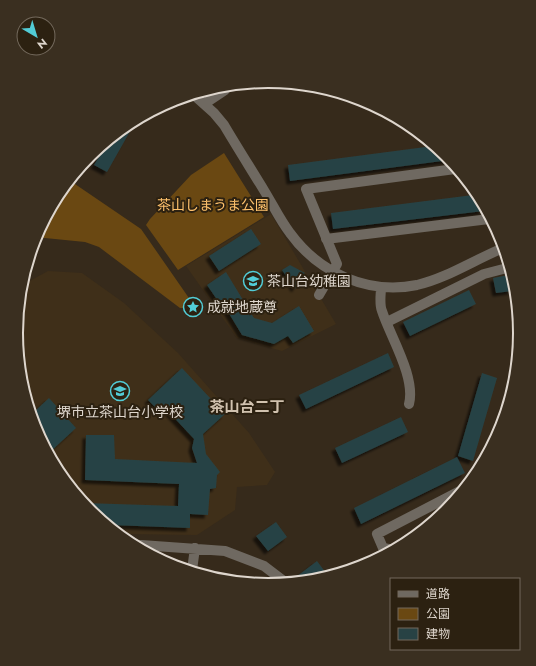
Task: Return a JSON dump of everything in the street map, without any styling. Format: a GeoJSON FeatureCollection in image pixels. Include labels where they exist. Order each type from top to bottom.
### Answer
{"type":"FeatureCollection","features":[{"type":"Feature","properties":{"kind":"street"},"geometry":{"type":"LineString","coordinates":[[204,104],[221,93]]}},
{"type":"Feature","properties":{"kind":"street"},"geometry":{"type":"LineString","coordinates":[[198,98],[224,125],[290,233],[306,252],[333,272],[349,280],[381,287],[416,285],[441,278],[498,250]]}},
{"type":"Feature","properties":{"kind":"street"},"geometry":{"type":"LineString","coordinates":[[319,295],[337,264],[306,189],[451,170]]}},
{"type":"Feature","properties":{"kind":"street"},"geometry":{"type":"LineString","coordinates":[[326,239],[485,219]]}},
{"type":"Feature","properties":{"kind":"street"},"geometry":{"type":"LineString","coordinates":[[387,322],[484,274],[505,269]]}},
{"type":"Feature","properties":{"kind":"street"},"geometry":{"type":"LineString","coordinates":[[381,287],[381,310],[405,366],[410,398],[409,404]]}},
{"type":"Feature","properties":{"kind":"street"},"geometry":{"type":"LineString","coordinates":[[384,548],[377,534],[452,495]]}},
{"type":"Feature","properties":{"kind":"street"},"geometry":{"type":"LineString","coordinates":[[145,545],[225,551],[264,566],[279,577]]}},
{"type":"Feature","properties":{"kind":"street"},"geometry":{"type":"LineString","coordinates":[[193,566],[195,548]]}},
{"type":"Feature","properties":{"kind":"shaded area","name":"茶山台幼稚園"},"geometry":{"type":"Polygon","coordinates":[[[271,214],[336,324],[282,351],[237,338],[186,266],[271,214]]]}},
{"type":"Feature","properties":{"kind":"shaded area","name":"堺市立茶山台小学校"},"geometry":{"type":"Polygon","coordinates":[[[48,271],[82,273],[124,303],[178,353],[249,433],[275,472],[267,485],[237,487],[235,510],[197,535],[128,534],[106,517],[84,495],[64,469],[48,441],[36,412],[31,396],[25,365],[23,333],[25,301],[29,282],[48,271]]]}},
{"type":"Feature","properties":{"kind":"green space","name":"茶山しまうま公園"},"geometry":{"type":"Polygon","coordinates":[[[224,153],[264,217],[178,270],[146,225],[191,175],[224,153]]]}},
{"type":"Feature","properties":{"kind":"green space"},"geometry":{"type":"Polygon","coordinates":[[[74,184],[141,229],[191,301],[186,308],[180,308],[99,247],[85,242],[43,238],[56,210],[74,184]]]}},
{"type":"Feature","properties":{"kind":"building"},"geometry":{"type":"Polygon","coordinates":[[[131,130],[107,172],[94,165],[106,149],[131,130]]]}},
{"type":"Feature","properties":{"kind":"building"},"geometry":{"type":"Polygon","coordinates":[[[427,147],[442,161],[290,181],[288,165],[427,147]]]}},
{"type":"Feature","properties":{"kind":"building"},"geometry":{"type":"Polygon","coordinates":[[[471,195],[481,211],[333,229],[331,213],[471,195]]]}},
{"type":"Feature","properties":{"kind":"building"},"geometry":{"type":"Polygon","coordinates":[[[251,229],[261,244],[219,271],[209,256],[251,229]]]}},
{"type":"Feature","properties":{"kind":"building"},"geometry":{"type":"Polygon","coordinates":[[[290,265],[305,273],[295,289],[282,270],[290,265]]]}},
{"type":"Feature","properties":{"kind":"building"},"geometry":{"type":"Polygon","coordinates":[[[226,272],[254,318],[272,323],[299,306],[314,331],[293,343],[288,336],[274,344],[242,335],[222,302],[220,304],[207,285],[226,272]]]}},
{"type":"Feature","properties":{"kind":"building"},"geometry":{"type":"Polygon","coordinates":[[[506,275],[509,291],[496,293],[493,278],[506,275]]]}},
{"type":"Feature","properties":{"kind":"building"},"geometry":{"type":"Polygon","coordinates":[[[469,290],[476,304],[410,336],[403,322],[469,290]]]}},
{"type":"Feature","properties":{"kind":"building"},"geometry":{"type":"Polygon","coordinates":[[[388,353],[394,367],[306,409],[299,395],[388,353]]]}},
{"type":"Feature","properties":{"kind":"building"},"geometry":{"type":"Polygon","coordinates":[[[182,368],[225,414],[203,434],[206,454],[220,472],[217,475],[216,488],[210,489],[208,515],[190,514],[190,528],[117,525],[92,503],[178,506],[179,484],[85,480],[86,435],[114,435],[115,459],[197,463],[192,448],[194,439],[166,409],[161,413],[148,400],[182,368]]]}},
{"type":"Feature","properties":{"kind":"building"},"geometry":{"type":"Polygon","coordinates":[[[482,373],[497,378],[473,461],[458,456],[482,373]]]}},
{"type":"Feature","properties":{"kind":"building"},"geometry":{"type":"Polygon","coordinates":[[[49,398],[76,428],[53,449],[36,411],[49,398]]]}},
{"type":"Feature","properties":{"kind":"building"},"geometry":{"type":"Polygon","coordinates":[[[401,417],[408,432],[342,463],[335,448],[401,417]]]}},
{"type":"Feature","properties":{"kind":"building"},"geometry":{"type":"Polygon","coordinates":[[[457,457],[465,473],[361,524],[354,508],[457,457]]]}},
{"type":"Feature","properties":{"kind":"building"},"geometry":{"type":"Polygon","coordinates":[[[276,522],[287,537],[268,551],[256,536],[276,522]]]}},
{"type":"Feature","properties":{"kind":"building"},"geometry":{"type":"Polygon","coordinates":[[[317,561],[325,571],[300,576],[297,576],[317,561]]]}},
{"type":"Feature","properties":{"kind":"place","name":"茶山台幼稚園"},"geometry":{"type":"Point","coordinates":[253,281]}},
{"type":"Feature","properties":{"kind":"place","name":"成就地蔵尊"},"geometry":{"type":"Point","coordinates":[193,307]}},
{"type":"Feature","properties":{"kind":"place","name":"堺市立茶山台小学校"},"geometry":{"type":"Point","coordinates":[120,391]}},
{"type":"Feature","properties":{"kind":"district","name":"茶山台二丁"},"geometry":{"type":"Point","coordinates":[247,407]}}]}
